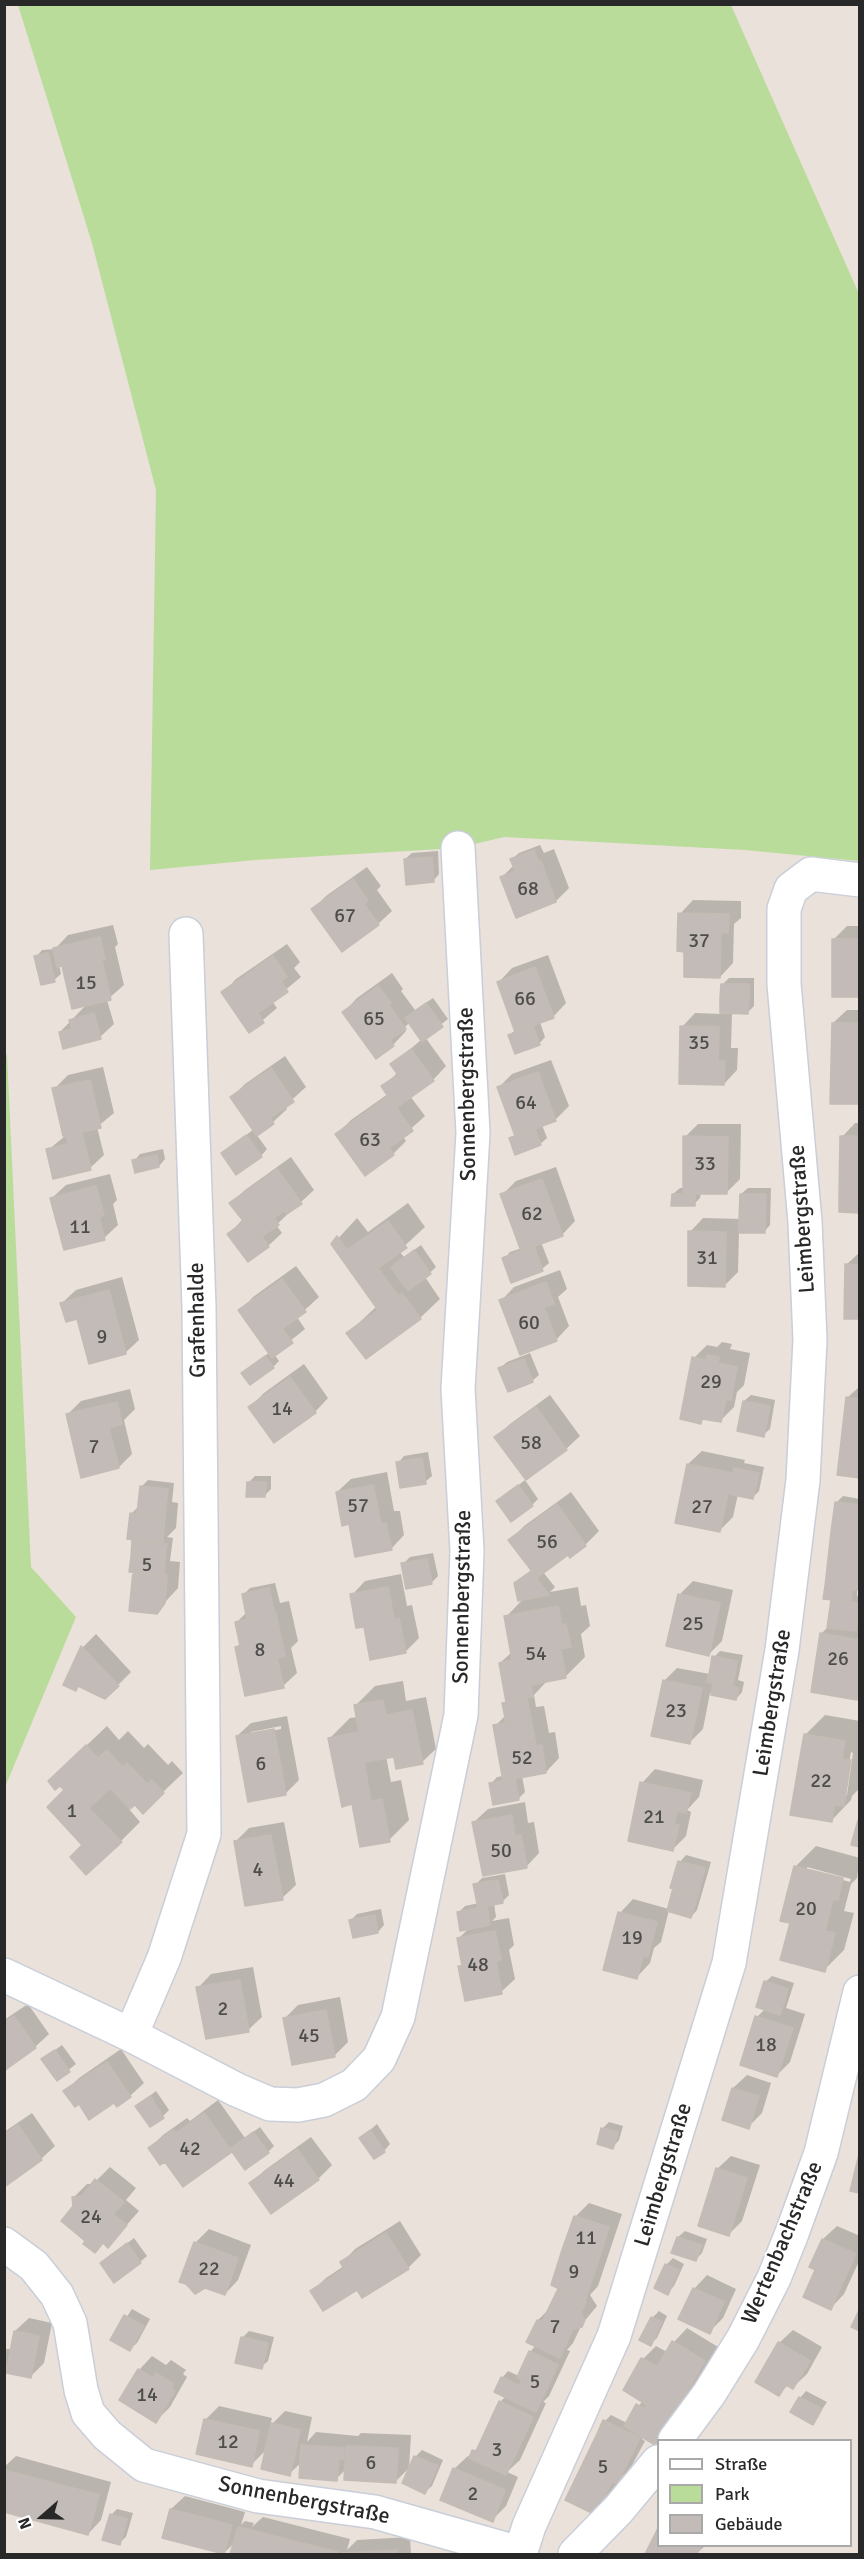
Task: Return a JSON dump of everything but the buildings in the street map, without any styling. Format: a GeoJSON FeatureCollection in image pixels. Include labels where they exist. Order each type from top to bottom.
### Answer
{"type":"FeatureCollection","features":[{"type":"Feature","properties":{"kind":"street","name":"Sonnenbergstraße"},"geometry":{"type":"LineString","coordinates":[[4,1975],[131,2035],[237,2090],[270,2104],[298,2104],[324,2100],[354,2085],[379,2059],[398,2017],[461,1715],[467,1551],[459,1389],[473,1133],[458,848]]}},
{"type":"Feature","properties":{"kind":"street","name":"Leimbergstraße"},"geometry":{"type":"LineString","coordinates":[[519,2554],[529,2526],[614,2336],[729,1963],[782,1650],[802,1480],[810,1340],[805,1222],[784,984],[784,909],[791,890],[811,874],[860,880]]}},
{"type":"Feature","properties":{"kind":"street","name":"Grafenhalde"},"geometry":{"type":"LineString","coordinates":[[131,2035],[164,1958],[204,1834],[199,1307],[186,934]]}},
{"type":"Feature","properties":{"kind":"street","name":"Wertenbachstraße"},"geometry":{"type":"LineString","coordinates":[[676,2439],[710,2394],[743,2339],[785,2251],[821,2153],[860,1992]]}},
{"type":"Feature","properties":{"kind":"street","name":"Sonnenbergstraße"},"geometry":{"type":"LineString","coordinates":[[4,2244],[34,2266],[57,2295],[70,2323],[81,2390],[88,2413],[107,2435],[144,2465],[258,2496],[375,2512],[519,2554]]}},
{"type":"Feature","properties":{"kind":"street"},"geometry":{"type":"LineString","coordinates":[[575,2554],[618,2510],[657,2463]]}},
{"type":"Feature","properties":{"kind":"green space"},"geometry":{"type":"Polygon","coordinates":[[[18,5],[731,5],[859,294],[859,861],[745,850],[504,837],[458,848],[255,860],[150,870],[156,490],[92,243],[18,5]]]}},
{"type":"Feature","properties":{"kind":"green space"},"geometry":{"type":"Polygon","coordinates":[[[5,1052],[7,1055],[31,1567],[76,1617],[5,1787],[5,1052]]]}}]}
